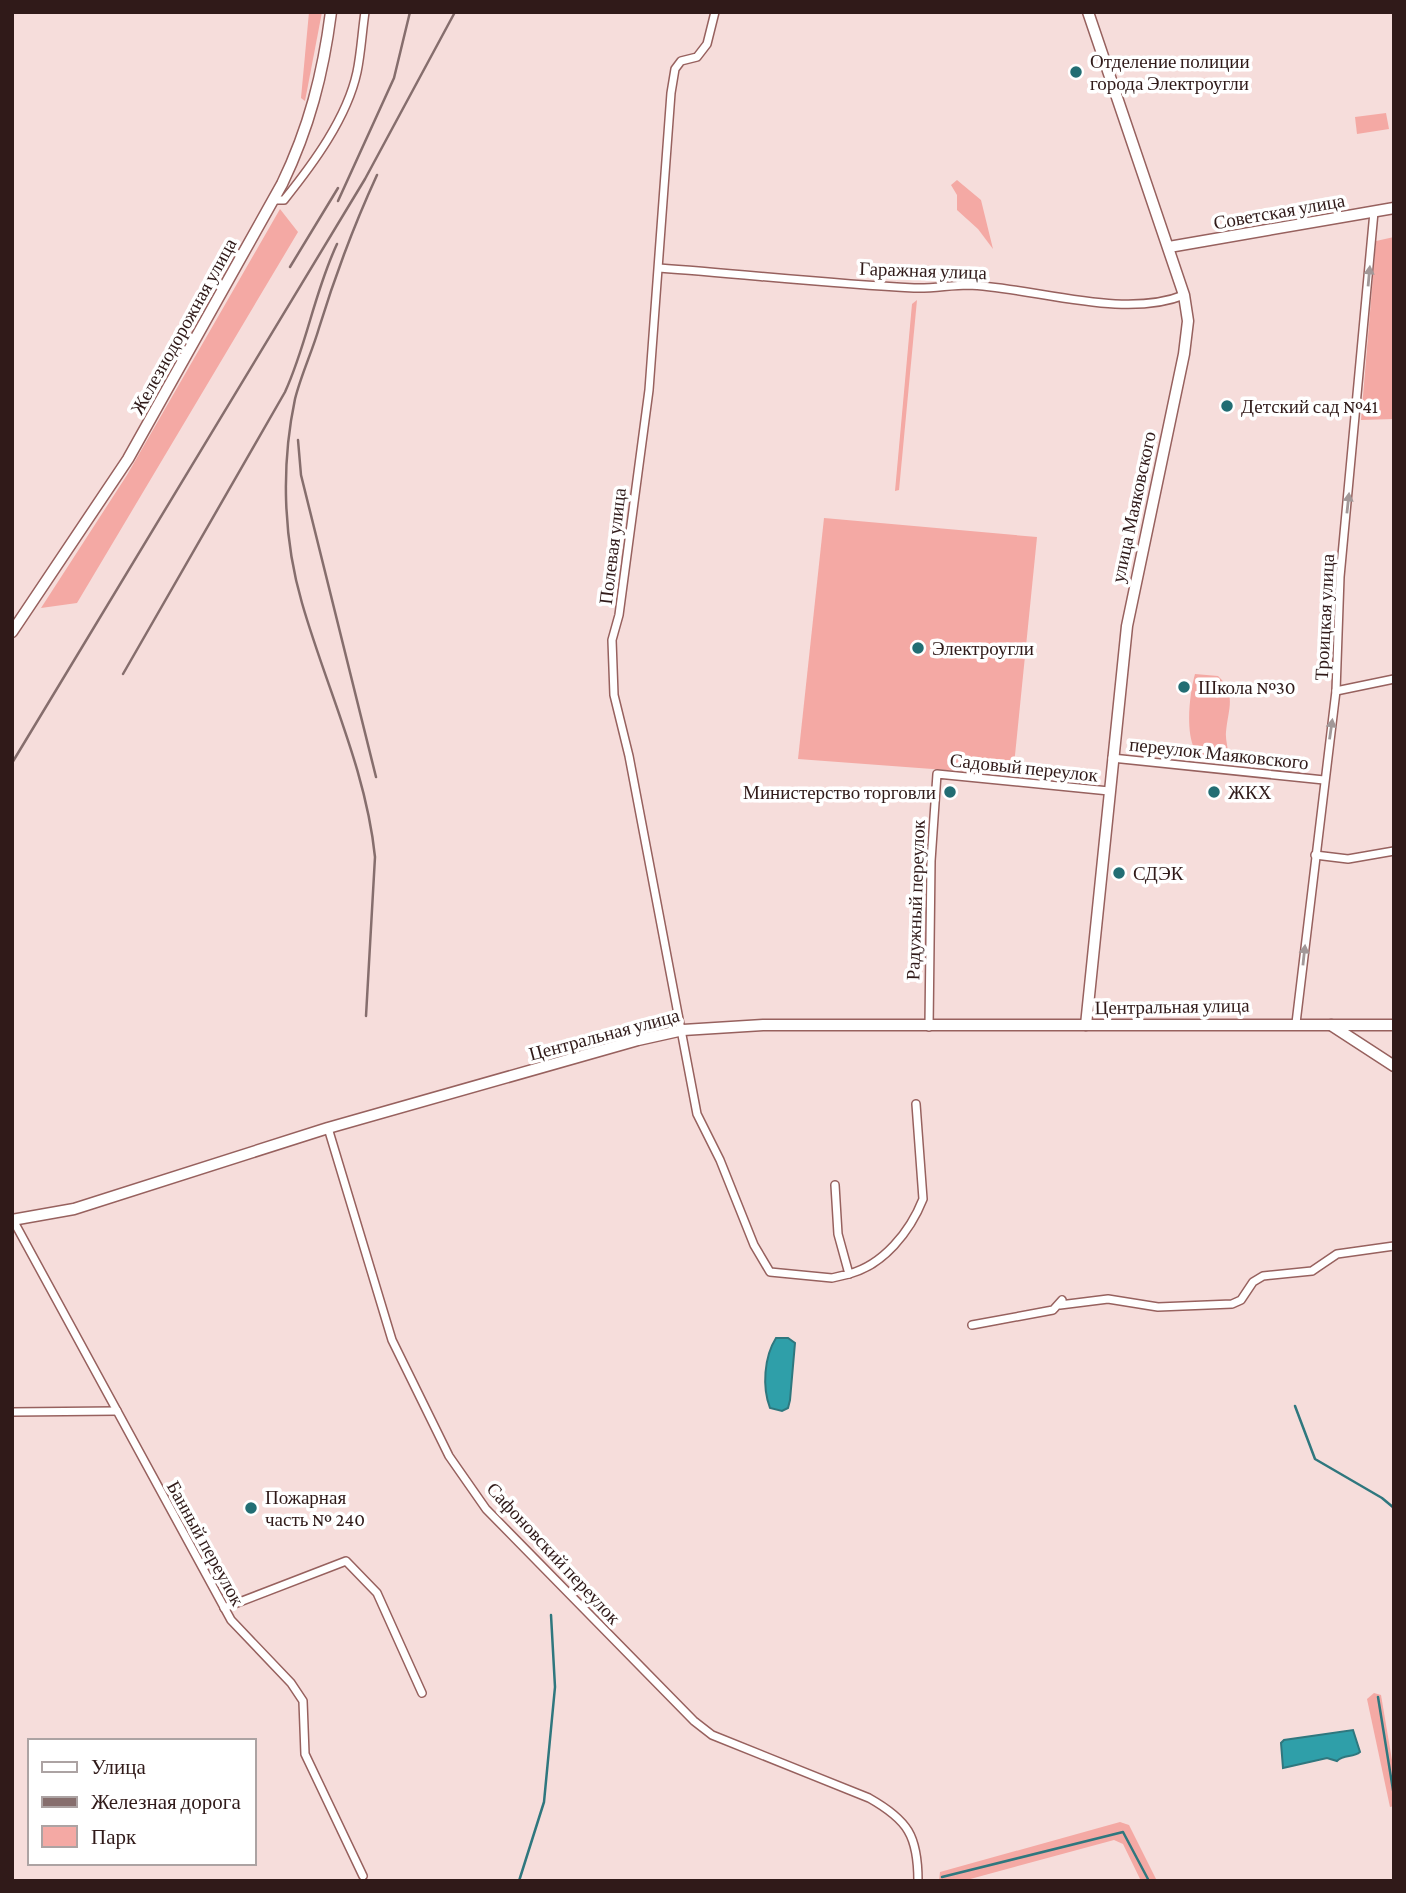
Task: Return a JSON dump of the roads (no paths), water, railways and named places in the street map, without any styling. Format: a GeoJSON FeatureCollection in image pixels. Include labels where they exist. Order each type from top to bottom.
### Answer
{"type":"FeatureCollection","features":[{"type":"Feature","properties":{"kind":"main road","name":"Железнодорожная улица"},"geometry":{"type":"LineString","coordinates":[[12,632],[128,459],[274,201],[307,128],[319,89],[331,12]]}},
{"type":"Feature","properties":{"kind":"main road","name":"улица Маяковского"},"geometry":{"type":"LineString","coordinates":[[1086,1025],[1111,758],[1134,587],[1187,341],[1188,321],[1184,295],[1169,247],[1088,12]]}},
{"type":"Feature","properties":{"kind":"main road","name":"Советская улица"},"geometry":{"type":"LineString","coordinates":[[1169,247],[1394,208]]}},
{"type":"Feature","properties":{"kind":"main road","name":"Центральная улица"},"geometry":{"type":"LineString","coordinates":[[13,1220],[74,1209],[328,1128],[638,1040],[683,1030],[763,1025],[1394,1025]]}},
{"type":"Feature","properties":{"kind":"main road"},"geometry":{"type":"LineString","coordinates":[[1331,1025],[1394,1066]]}},
{"type":"Feature","properties":{"kind":"street"},"geometry":{"type":"LineString","coordinates":[[274,201],[284,200],[295,186],[344,110],[357,72],[365,12]]}},
{"type":"Feature","properties":{"kind":"street","name":"Полевая улица"},"geometry":{"type":"LineString","coordinates":[[715,12],[707,44],[697,57],[681,61],[675,69],[671,93],[649,390],[611,655],[614,695],[629,756],[697,1114],[720,1160],[760,1257],[770,1272],[832,1278],[849,1274]]}},
{"type":"Feature","properties":{"kind":"street","name":"Троицкая улица"},"geometry":{"type":"LineString","coordinates":[[1296,1023],[1336,691],[1340,577],[1374,212]]}},
{"type":"Feature","properties":{"kind":"street","name":"Гаражная улица"},"geometry":{"type":"LineString","coordinates":[[659,268],[912,288],[967,285],[1051,297],[1149,305],[1184,295]]}},
{"type":"Feature","properties":{"kind":"street"},"geometry":{"type":"LineString","coordinates":[[1336,691],[1394,679]]}},
{"type":"Feature","properties":{"kind":"street","name":"переулок Маяковского"},"geometry":{"type":"LineString","coordinates":[[1111,758],[1324,780]]}},
{"type":"Feature","properties":{"kind":"street","name":"Садовый переулок"},"geometry":{"type":"LineString","coordinates":[[937,774],[1109,790]]}},
{"type":"Feature","properties":{"kind":"street","name":"Радужный переулок"},"geometry":{"type":"LineString","coordinates":[[929,1027],[931,861],[937,774]]}},
{"type":"Feature","properties":{"kind":"street"},"geometry":{"type":"LineString","coordinates":[[1315,855],[1348,859],[1394,851]]}},
{"type":"Feature","properties":{"kind":"street"},"geometry":{"type":"LineString","coordinates":[[835,1185],[838,1234],[849,1274],[868,1269],[882,1259],[918,1210],[924,1189],[916,1104]]}},
{"type":"Feature","properties":{"kind":"street","name":"Сафоновский переулок"},"geometry":{"type":"LineString","coordinates":[[328,1128],[392,1340],[449,1456],[486,1509],[694,1721],[712,1735],[869,1798],[892,1811],[914,1838],[918,1881]]}},
{"type":"Feature","properties":{"kind":"street","name":"Банный переулок"},"geometry":{"type":"LineString","coordinates":[[13,1220],[231,1620],[291,1683],[303,1701],[305,1754],[363,1876]]}},
{"type":"Feature","properties":{"kind":"street"},"geometry":{"type":"LineString","coordinates":[[972,1325],[1053,1310],[1062,1300],[1060,1305],[1108,1299],[1158,1307],[1232,1304],[1241,1300],[1253,1282],[1263,1276],[1312,1271],[1337,1254],[1394,1246]]}},
{"type":"Feature","properties":{"kind":"street"},"geometry":{"type":"LineString","coordinates":[[12,1412],[117,1411]]}},
{"type":"Feature","properties":{"kind":"street"},"geometry":{"type":"LineString","coordinates":[[224,1608],[346,1561],[377,1593],[422,1693]]}},
{"type":"Feature","properties":{"kind":"water"},"geometry":{"type":"Polygon","coordinates":[[[776,1338],[788,1338],[795,1343],[790,1400],[788,1408],[782,1411],[770,1408],[766,1391],[767,1363],[776,1338]]]}},
{"type":"Feature","properties":{"kind":"water"},"geometry":{"type":"Polygon","coordinates":[[[1353,1730],[1360,1752],[1357,1754],[1337,1761],[1327,1758],[1283,1768],[1281,1743],[1284,1740],[1353,1730]]]}},
{"type":"Feature","properties":{"kind":"waterway"},"geometry":{"type":"LineString","coordinates":[[1295,1406],[1315,1459],[1382,1498],[1394,1508]]}},
{"type":"Feature","properties":{"kind":"waterway"},"geometry":{"type":"LineString","coordinates":[[519,1881],[544,1802],[555,1687],[551,1615]]}},
{"type":"Feature","properties":{"kind":"waterway"},"geometry":{"type":"LineString","coordinates":[[1378,1697],[1394,1796]]}},
{"type":"Feature","properties":{"kind":"waterway"},"geometry":{"type":"LineString","coordinates":[[942,1877],[1123,1832],[1149,1881]]}},
{"type":"Feature","properties":{"kind":"railway"},"geometry":{"type":"LineString","coordinates":[[338,201],[394,78],[410,12]]}},
{"type":"Feature","properties":{"kind":"railway"},"geometry":{"type":"LineString","coordinates":[[12,763],[365,179],[455,12]]}},
{"type":"Feature","properties":{"kind":"railway"},"geometry":{"type":"LineString","coordinates":[[366,1016],[375,857],[354,760],[296,578],[288,527],[286,475],[297,390],[345,251],[377,175]]}},
{"type":"Feature","properties":{"kind":"railway"},"geometry":{"type":"LineString","coordinates":[[290,267],[338,188]]}},
{"type":"Feature","properties":{"kind":"railway"},"geometry":{"type":"LineString","coordinates":[[123,674],[285,392],[337,244]]}},
{"type":"Feature","properties":{"kind":"railway"},"geometry":{"type":"LineString","coordinates":[[298,440],[301,475],[376,777]]}},
{"type":"Feature","properties":{"kind":"place","name":"Отделение полиции города Электроугли"},"geometry":{"type":"Point","coordinates":[1076,72]}},
{"type":"Feature","properties":{"kind":"place","name":"Детский сад №41"},"geometry":{"type":"Point","coordinates":[1227,406]}},
{"type":"Feature","properties":{"kind":"place","name":"Электроугли"},"geometry":{"type":"Point","coordinates":[918,648]}},
{"type":"Feature","properties":{"kind":"place","name":"Школа №30"},"geometry":{"type":"Point","coordinates":[1184,687]}},
{"type":"Feature","properties":{"kind":"place","name":"Министерство торговли"},"geometry":{"type":"Point","coordinates":[950,792]}},
{"type":"Feature","properties":{"kind":"place","name":"ЖКХ"},"geometry":{"type":"Point","coordinates":[1214,792]}},
{"type":"Feature","properties":{"kind":"place","name":"СДЭК"},"geometry":{"type":"Point","coordinates":[1119,873]}},
{"type":"Feature","properties":{"kind":"place","name":"Пожарная часть № 240"},"geometry":{"type":"Point","coordinates":[251,1508]}}]}
